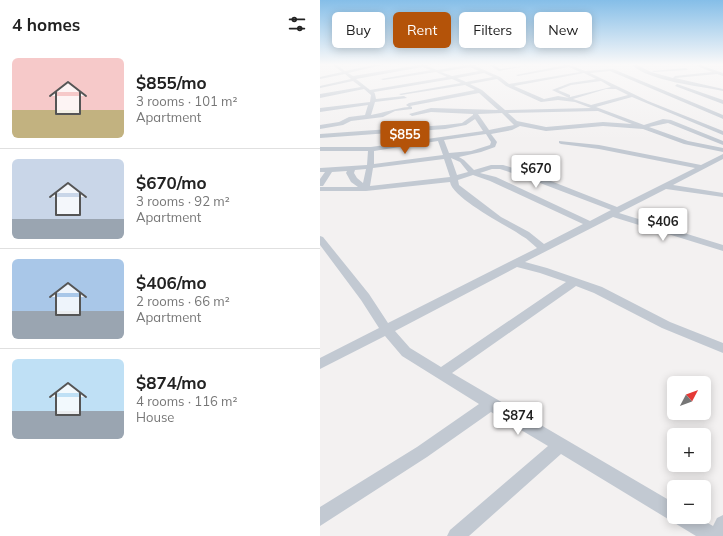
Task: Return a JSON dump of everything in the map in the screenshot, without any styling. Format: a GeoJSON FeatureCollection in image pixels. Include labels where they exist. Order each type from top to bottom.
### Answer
{"type":"FeatureCollection","features":[{"type":"Feature","properties":{"kind":"street"},"geometry":{"type":"LineString","coordinates":[[320,96],[353,90]]}},
{"type":"Feature","properties":{"kind":"street"},"geometry":{"type":"LineString","coordinates":[[368,90],[371,92],[374,98],[368,111],[368,117]]}},
{"type":"Feature","properties":{"kind":"street"},"geometry":{"type":"LineString","coordinates":[[336,99],[382,90]]}},
{"type":"Feature","properties":{"kind":"street"},"geometry":{"type":"LineString","coordinates":[[396,90],[403,96],[410,109],[413,121],[419,128],[424,142]]}},
{"type":"Feature","properties":{"kind":"street"},"geometry":{"type":"LineString","coordinates":[[320,110],[432,90]]}},
{"type":"Feature","properties":{"kind":"street"},"geometry":{"type":"LineString","coordinates":[[477,90],[515,122],[523,125],[546,129],[603,124],[643,127],[663,121],[671,121],[723,142]]}},
{"type":"Feature","properties":{"kind":"street"},"geometry":{"type":"LineString","coordinates":[[519,90],[543,101],[558,98],[576,101],[593,106],[686,143],[723,150]]}},
{"type":"Feature","properties":{"kind":"street"},"geometry":{"type":"LineString","coordinates":[[554,90],[576,101]]}},
{"type":"Feature","properties":{"kind":"street"},"geometry":{"type":"LineString","coordinates":[[571,98],[598,90]]}},
{"type":"Feature","properties":{"kind":"street"},"geometry":{"type":"LineString","coordinates":[[622,90],[723,133]]}},
{"type":"Feature","properties":{"kind":"street"},"geometry":{"type":"LineString","coordinates":[[655,90],[723,117]]}},
{"type":"Feature","properties":{"kind":"street"},"geometry":{"type":"LineString","coordinates":[[690,90],[723,102]]}},
{"type":"Feature","properties":{"kind":"street"},"geometry":{"type":"LineString","coordinates":[[579,91],[586,93]]}},
{"type":"Feature","properties":{"kind":"street"},"geometry":{"type":"LineString","coordinates":[[320,127],[343,124],[349,119],[385,115],[394,110],[410,109],[480,92]]}},
{"type":"Feature","properties":{"kind":"street"},"geometry":{"type":"LineString","coordinates":[[593,106],[633,95]]}},
{"type":"Feature","properties":{"kind":"street"},"geometry":{"type":"LineString","coordinates":[[543,101],[545,105],[544,111]]}},
{"type":"Feature","properties":{"kind":"street"},"geometry":{"type":"LineString","coordinates":[[410,109],[464,124],[476,114]]}},
{"type":"Feature","properties":{"kind":"street"},"geometry":{"type":"LineString","coordinates":[[323,136],[419,128],[442,118],[502,111],[602,110]]}},
{"type":"Feature","properties":{"kind":"street"},"geometry":{"type":"LineString","coordinates":[[320,170],[370,167],[448,156],[493,146],[494,142],[476,114]]}},
{"type":"Feature","properties":{"kind":"street"},"geometry":{"type":"LineString","coordinates":[[442,118],[448,138]]}},
{"type":"Feature","properties":{"kind":"street"},"geometry":{"type":"LineString","coordinates":[[320,149],[424,142],[488,133],[516,127],[517,125],[515,122]]}},
{"type":"Feature","properties":{"kind":"street"},"geometry":{"type":"LineString","coordinates":[[323,136],[330,126]]}},
{"type":"Feature","properties":{"kind":"street"},"geometry":{"type":"LineString","coordinates":[[361,133],[368,145],[370,167],[366,188]]}},
{"type":"Feature","properties":{"kind":"street"},"geometry":{"type":"LineString","coordinates":[[440,139],[448,156],[455,186],[478,206],[526,234],[542,248]]}},
{"type":"Feature","properties":{"kind":"street"},"geometry":{"type":"LineString","coordinates":[[561,142],[593,146],[702,167]]}},
{"type":"Feature","properties":{"kind":"street"},"geometry":{"type":"LineString","coordinates":[[462,161],[468,152]]}},
{"type":"Feature","properties":{"kind":"street"},"geometry":{"type":"LineString","coordinates":[[448,156],[462,161],[473,173],[493,179],[589,224]]}},
{"type":"Feature","properties":{"kind":"street"},"geometry":{"type":"LineString","coordinates":[[320,364],[542,248],[723,156]]}},
{"type":"Feature","properties":{"kind":"street"},"geometry":{"type":"LineString","coordinates":[[320,189],[366,188],[453,179],[491,167],[503,167],[614,212],[723,248]]}},
{"type":"Feature","properties":{"kind":"street"},"geometry":{"type":"LineString","coordinates":[[352,168],[350,173],[351,176],[358,184],[366,188]]}},
{"type":"Feature","properties":{"kind":"street"},"geometry":{"type":"LineString","coordinates":[[320,184],[330,170]]}},
{"type":"Feature","properties":{"kind":"street"},"geometry":{"type":"LineString","coordinates":[[664,186],[723,195]]}},
{"type":"Feature","properties":{"kind":"street"},"geometry":{"type":"LineString","coordinates":[[320,239],[365,297],[386,329],[406,352],[667,509]]}},
{"type":"Feature","properties":{"kind":"street"},"geometry":{"type":"LineString","coordinates":[[533,253],[536,262],[543,270]]}},
{"type":"Feature","properties":{"kind":"street"},"geometry":{"type":"LineString","coordinates":[[514,263],[543,270],[615,297],[666,325],[723,348]]}},
{"type":"Feature","properties":{"kind":"street"},"geometry":{"type":"LineString","coordinates":[[441,374],[574,282]]}},
{"type":"Feature","properties":{"kind":"street"},"geometry":{"type":"LineString","coordinates":[[320,517],[422,452],[491,404]]}},
{"type":"Feature","properties":{"kind":"street"},"geometry":{"type":"LineString","coordinates":[[456,536],[560,445]]}},
{"type":"Feature","properties":{"kind":"street"},"geometry":{"type":"LineString","coordinates":[[692,524],[713,536]]}},
{"type":"Feature","properties":{"kind":"street"},"geometry":{"type":"LineString","coordinates":[[718,536],[723,524]]}}]}
